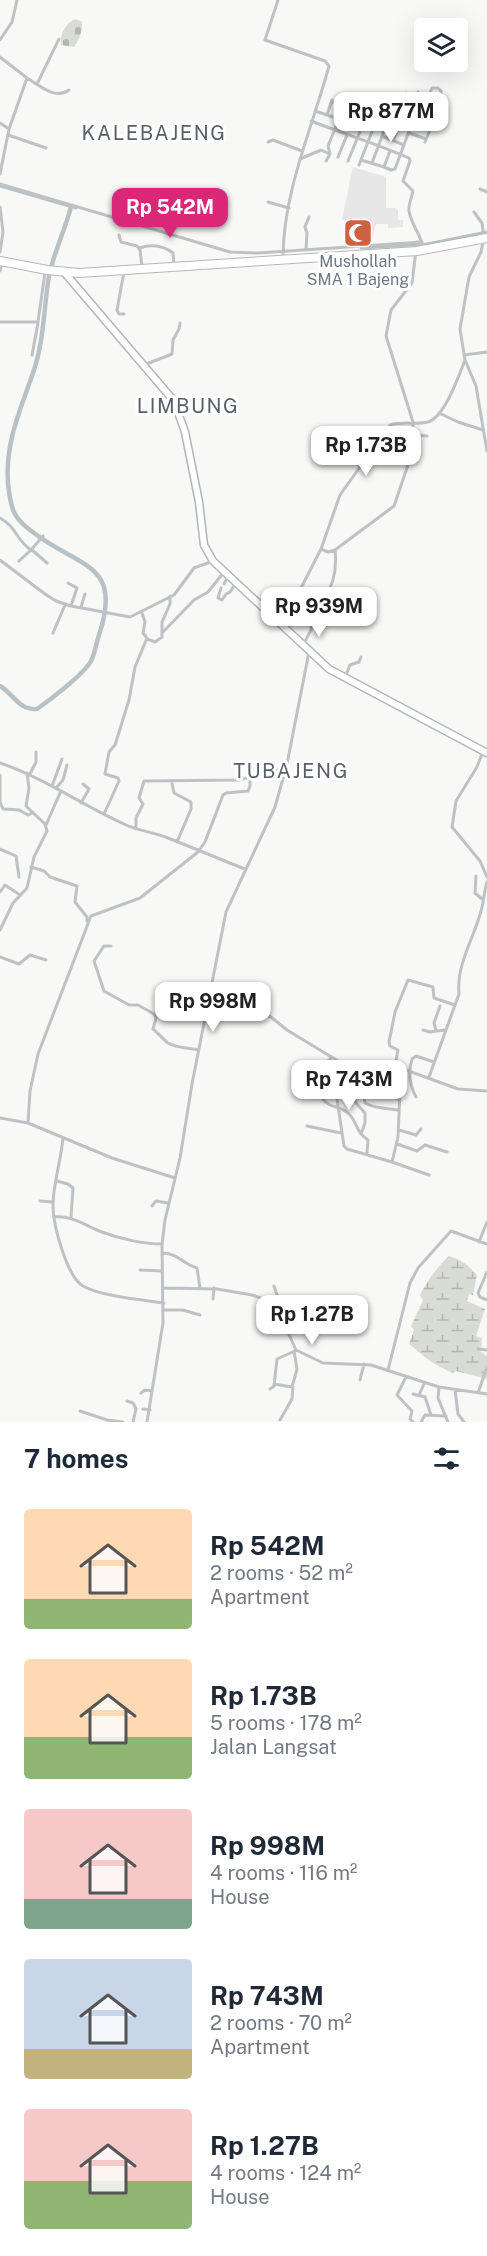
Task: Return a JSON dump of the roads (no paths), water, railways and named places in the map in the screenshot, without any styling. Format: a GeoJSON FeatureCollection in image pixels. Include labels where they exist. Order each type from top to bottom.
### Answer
{"type":"FeatureCollection","features":[{"type":"Feature","properties":{"kind":"highway"},"geometry":{"type":"LineString","coordinates":[[1,261],[64,272],[124,270],[174,267],[283,254],[420,246],[484,236]]}},
{"type":"Feature","properties":{"kind":"main road"},"geometry":{"type":"LineString","coordinates":[[64,272],[168,392],[180,415],[199,502],[203,539],[206,551],[213,561],[329,669],[485,752]]}},
{"type":"Feature","properties":{"kind":"street"},"geometry":{"type":"LineString","coordinates":[[0,40],[14,17],[17,0]]}},
{"type":"Feature","properties":{"kind":"street"},"geometry":{"type":"LineString","coordinates":[[278,0],[266,40],[325,61],[328,65],[300,159],[289,208],[283,254]]}},
{"type":"Feature","properties":{"kind":"street"},"geometry":{"type":"LineString","coordinates":[[37,84],[59,39]]}},
{"type":"Feature","properties":{"kind":"street"},"geometry":{"type":"LineString","coordinates":[[0,57],[27,78],[57,94],[69,90]]}},
{"type":"Feature","properties":{"kind":"street"},"geometry":{"type":"LineString","coordinates":[[0,174],[2,154],[9,129],[27,78]]}},
{"type":"Feature","properties":{"kind":"street"},"geometry":{"type":"LineString","coordinates":[[409,133],[425,140],[442,93],[436,87],[431,89],[422,113]]}},
{"type":"Feature","properties":{"kind":"street"},"geometry":{"type":"LineString","coordinates":[[412,109],[418,92]]}},
{"type":"Feature","properties":{"kind":"street"},"geometry":{"type":"LineString","coordinates":[[396,118],[406,93]]}},
{"type":"Feature","properties":{"kind":"street"},"geometry":{"type":"LineString","coordinates":[[392,100],[435,117]]}},
{"type":"Feature","properties":{"kind":"street"},"geometry":{"type":"LineString","coordinates":[[327,115],[332,101],[344,107]]}},
{"type":"Feature","properties":{"kind":"street"},"geometry":{"type":"LineString","coordinates":[[348,161],[369,108],[429,130]]}},
{"type":"Feature","properties":{"kind":"street"},"geometry":{"type":"LineString","coordinates":[[315,111],[354,125]]}},
{"type":"Feature","properties":{"kind":"street"},"geometry":{"type":"LineString","coordinates":[[359,165],[380,111]]}},
{"type":"Feature","properties":{"kind":"street"},"geometry":{"type":"LineString","coordinates":[[372,163],[390,115]]}},
{"type":"Feature","properties":{"kind":"street"},"geometry":{"type":"LineString","coordinates":[[326,160],[330,154],[328,146],[339,119]]}},
{"type":"Feature","properties":{"kind":"street"},"geometry":{"type":"LineString","coordinates":[[393,141],[402,120]]}},
{"type":"Feature","properties":{"kind":"street"},"geometry":{"type":"LineString","coordinates":[[312,121],[410,159],[403,181],[412,191],[409,208],[420,246],[412,283],[391,310],[386,336],[413,422],[410,459],[395,504],[335,550],[328,552],[321,549]]}},
{"type":"Feature","properties":{"kind":"street"},"geometry":{"type":"LineString","coordinates":[[0,123],[9,129]]}},
{"type":"Feature","properties":{"kind":"street"},"geometry":{"type":"LineString","coordinates":[[361,160],[393,170],[412,123]]}},
{"type":"Feature","properties":{"kind":"street"},"geometry":{"type":"LineString","coordinates":[[8,135],[46,148]]}},
{"type":"Feature","properties":{"kind":"street"},"geometry":{"type":"LineString","coordinates":[[338,157],[347,135]]}},
{"type":"Feature","properties":{"kind":"street"},"geometry":{"type":"LineString","coordinates":[[382,136],[404,145]]}},
{"type":"Feature","properties":{"kind":"street"},"geometry":{"type":"LineString","coordinates":[[268,142],[273,140],[302,151]]}},
{"type":"Feature","properties":{"kind":"street"},"geometry":{"type":"LineString","coordinates":[[300,159],[321,150],[330,154]]}},
{"type":"Feature","properties":{"kind":"street"},"geometry":{"type":"LineString","coordinates":[[384,168],[390,151]]}},
{"type":"Feature","properties":{"kind":"street"},"geometry":{"type":"LineString","coordinates":[[0,184],[230,252],[283,254],[306,249],[367,249]]}},
{"type":"Feature","properties":{"kind":"street"},"geometry":{"type":"LineString","coordinates":[[480,189],[487,192]]}},
{"type":"Feature","properties":{"kind":"street"},"geometry":{"type":"LineString","coordinates":[[268,202],[289,208]]}},
{"type":"Feature","properties":{"kind":"street"},"geometry":{"type":"LineString","coordinates":[[0,210],[3,232],[0,252]]}},
{"type":"Feature","properties":{"kind":"street"},"geometry":{"type":"LineString","coordinates":[[474,212],[480,219],[484,236],[480,254],[469,277],[460,319],[460,333],[465,360],[476,386],[487,452]]}},
{"type":"Feature","properties":{"kind":"street"},"geometry":{"type":"LineString","coordinates":[[306,249],[305,225],[309,217]]}},
{"type":"Feature","properties":{"kind":"street"},"geometry":{"type":"LineString","coordinates":[[119,235],[121,242],[139,248],[157,245],[170,250],[175,257],[174,267]]}},
{"type":"Feature","properties":{"kind":"street"},"geometry":{"type":"LineString","coordinates":[[139,248],[142,254],[141,269]]}},
{"type":"Feature","properties":{"kind":"street"},"geometry":{"type":"LineString","coordinates":[[0,271],[1,261]]}},
{"type":"Feature","properties":{"kind":"street"},"geometry":{"type":"LineString","coordinates":[[32,355],[48,270]]}},
{"type":"Feature","properties":{"kind":"street"},"geometry":{"type":"LineString","coordinates":[[124,270],[117,309],[119,314],[124,314]]}},
{"type":"Feature","properties":{"kind":"street"},"geometry":{"type":"LineString","coordinates":[[0,322],[38,323]]}},
{"type":"Feature","properties":{"kind":"street"},"geometry":{"type":"LineString","coordinates":[[144,365],[172,354],[173,340],[180,323]]}},
{"type":"Feature","properties":{"kind":"street"},"geometry":{"type":"LineString","coordinates":[[464,355],[487,352]]}},
{"type":"Feature","properties":{"kind":"street"},"geometry":{"type":"LineString","coordinates":[[282,625],[321,549],[340,495],[351,476],[369,456],[390,425],[429,422],[439,413],[452,393],[465,360]]}},
{"type":"Feature","properties":{"kind":"street"},"geometry":{"type":"LineString","coordinates":[[439,413],[483,430]]}},
{"type":"Feature","properties":{"kind":"street"},"geometry":{"type":"LineString","coordinates":[[482,425],[487,427]]}},
{"type":"Feature","properties":{"kind":"street"},"geometry":{"type":"LineString","coordinates":[[412,435],[427,436]]}},
{"type":"Feature","properties":{"kind":"street"},"geometry":{"type":"LineString","coordinates":[[357,449],[369,456]]}},
{"type":"Feature","properties":{"kind":"street"},"geometry":{"type":"LineString","coordinates":[[0,518],[12,525],[20,542],[47,564]]}},
{"type":"Feature","properties":{"kind":"street"},"geometry":{"type":"LineString","coordinates":[[19,561],[43,536]]}},
{"type":"Feature","properties":{"kind":"street"},"geometry":{"type":"LineString","coordinates":[[316,603],[325,598],[332,584],[335,550]]}},
{"type":"Feature","properties":{"kind":"street"},"geometry":{"type":"LineString","coordinates":[[0,560],[45,594],[65,605],[130,617],[174,595],[194,568],[213,561]]}},
{"type":"Feature","properties":{"kind":"street"},"geometry":{"type":"LineString","coordinates":[[224,584],[226,574]]}},
{"type":"Feature","properties":{"kind":"street"},"geometry":{"type":"LineString","coordinates":[[142,612],[145,620],[142,633],[147,639],[155,642],[195,599],[208,592],[226,574]]}},
{"type":"Feature","properties":{"kind":"street"},"geometry":{"type":"LineString","coordinates":[[68,583],[78,588],[71,606]]}},
{"type":"Feature","properties":{"kind":"street"},"geometry":{"type":"LineString","coordinates":[[221,588],[218,598],[222,600],[236,583]]}},
{"type":"Feature","properties":{"kind":"street"},"geometry":{"type":"LineString","coordinates":[[81,607],[85,594]]}},
{"type":"Feature","properties":{"kind":"street"},"geometry":{"type":"LineString","coordinates":[[298,594],[316,603],[318,607],[311,630],[303,645]]}},
{"type":"Feature","properties":{"kind":"street"},"geometry":{"type":"LineString","coordinates":[[163,632],[162,622],[170,604],[170,596]]}},
{"type":"Feature","properties":{"kind":"street"},"geometry":{"type":"LineString","coordinates":[[53,633],[65,605]]}},
{"type":"Feature","properties":{"kind":"street"},"geometry":{"type":"LineString","coordinates":[[104,814],[119,781],[118,778],[105,774],[109,752],[115,745],[129,700],[135,667],[147,639]]}},
{"type":"Feature","properties":{"kind":"street"},"geometry":{"type":"LineString","coordinates":[[147,1422],[164,1303],[162,1244],[168,1203],[175,1178],[227,909],[272,814],[286,767],[309,652]]}},
{"type":"Feature","properties":{"kind":"street"},"geometry":{"type":"LineString","coordinates":[[345,677],[350,665],[359,662],[361,657]]}},
{"type":"Feature","properties":{"kind":"street"},"geometry":{"type":"LineString","coordinates":[[36,752],[36,762],[28,773],[26,803],[46,825]]}},
{"type":"Feature","properties":{"kind":"street"},"geometry":{"type":"LineString","coordinates":[[485,752],[456,801],[452,827],[480,861],[487,877]]}},
{"type":"Feature","properties":{"kind":"street"},"geometry":{"type":"LineString","coordinates":[[54,787],[62,759]]}},
{"type":"Feature","properties":{"kind":"street"},"geometry":{"type":"LineString","coordinates":[[0,764],[28,773],[81,803],[136,828],[245,869]]}},
{"type":"Feature","properties":{"kind":"street"},"geometry":{"type":"LineString","coordinates":[[54,787],[63,780],[67,765]]}},
{"type":"Feature","properties":{"kind":"street"},"geometry":{"type":"LineString","coordinates":[[136,828],[136,818],[143,804],[138,799],[143,782],[239,780],[286,767]]}},
{"type":"Feature","properties":{"kind":"street"},"geometry":{"type":"LineString","coordinates":[[0,775],[0,802],[3,809],[19,810],[28,815],[33,813]]}},
{"type":"Feature","properties":{"kind":"street"},"geometry":{"type":"LineString","coordinates":[[28,1123],[30,1092],[38,1054],[92,915],[140,898],[198,852],[205,842],[223,794],[248,790],[250,778]]}},
{"type":"Feature","properties":{"kind":"street"},"geometry":{"type":"LineString","coordinates":[[171,782],[174,793],[191,802],[177,842]]}},
{"type":"Feature","properties":{"kind":"street"},"geometry":{"type":"LineString","coordinates":[[81,803],[89,789],[83,784]]}},
{"type":"Feature","properties":{"kind":"street"},"geometry":{"type":"LineString","coordinates":[[0,930],[13,903],[27,888],[36,852],[61,791]]}},
{"type":"Feature","properties":{"kind":"street"},"geometry":{"type":"LineString","coordinates":[[0,849],[16,856],[19,877]]}},
{"type":"Feature","properties":{"kind":"street"},"geometry":{"type":"LineString","coordinates":[[31,867],[50,877],[77,886],[75,902],[87,917],[86,929]]}},
{"type":"Feature","properties":{"kind":"street"},"geometry":{"type":"LineString","coordinates":[[476,876],[475,892],[482,899]]}},
{"type":"Feature","properties":{"kind":"street"},"geometry":{"type":"LineString","coordinates":[[429,1077],[455,1005],[459,991],[457,983],[462,974],[464,957],[482,909],[482,899],[487,882]]}},
{"type":"Feature","properties":{"kind":"street"},"geometry":{"type":"LineString","coordinates":[[0,892],[5,885],[20,895]]}},
{"type":"Feature","properties":{"kind":"street"},"geometry":{"type":"LineString","coordinates":[[482,909],[484,912],[487,910]]}},
{"type":"Feature","properties":{"kind":"street"},"geometry":{"type":"LineString","coordinates":[[111,946],[104,946],[94,962],[104,991],[129,1005],[139,1006],[155,1015],[153,1029],[166,1042],[199,1050]]}},
{"type":"Feature","properties":{"kind":"street"},"geometry":{"type":"LineString","coordinates":[[0,957],[20,964],[30,955],[46,960]]}},
{"type":"Feature","properties":{"kind":"street"},"geometry":{"type":"LineString","coordinates":[[394,1066],[398,1049],[390,1046],[389,1042],[395,1012],[408,980],[433,987],[434,998],[455,1005]]}},
{"type":"Feature","properties":{"kind":"street"},"geometry":{"type":"LineString","coordinates":[[210,993],[271,1017],[287,1030],[348,1066],[401,1067],[458,1089],[487,1091]]}},
{"type":"Feature","properties":{"kind":"street"},"geometry":{"type":"LineString","coordinates":[[436,1030],[434,1023],[440,1006]]}},
{"type":"Feature","properties":{"kind":"street"},"geometry":{"type":"LineString","coordinates":[[423,1030],[428,1032],[445,1030]]}},
{"type":"Feature","properties":{"kind":"street"},"geometry":{"type":"LineString","coordinates":[[416,1097],[411,1086],[409,1070],[412,1059],[416,1056],[434,1062]]}},
{"type":"Feature","properties":{"kind":"street"},"geometry":{"type":"LineString","coordinates":[[309,1074],[313,1074],[320,1065],[324,1065],[332,1057]]}},
{"type":"Feature","properties":{"kind":"street"},"geometry":{"type":"LineString","coordinates":[[324,1065],[325,1070],[331,1073],[341,1086],[354,1095],[364,1096],[365,1103],[368,1105],[398,1110]]}},
{"type":"Feature","properties":{"kind":"street"},"geometry":{"type":"LineString","coordinates":[[373,1065],[377,1084],[385,1093],[399,1099]]}},
{"type":"Feature","properties":{"kind":"street"},"geometry":{"type":"LineString","coordinates":[[348,1066],[337,1099],[345,1147],[429,1176]]}},
{"type":"Feature","properties":{"kind":"street"},"geometry":{"type":"LineString","coordinates":[[392,1162],[399,1130],[401,1067]]}},
{"type":"Feature","properties":{"kind":"street"},"geometry":{"type":"LineString","coordinates":[[354,1095],[356,1103],[364,1110],[366,1118],[361,1134]]}},
{"type":"Feature","properties":{"kind":"street"},"geometry":{"type":"LineString","coordinates":[[322,1098],[328,1106],[342,1109],[350,1115],[357,1131],[368,1140],[367,1153]]}},
{"type":"Feature","properties":{"kind":"street"},"geometry":{"type":"LineString","coordinates":[[0,1118],[28,1123],[116,1159],[175,1178]]}},
{"type":"Feature","properties":{"kind":"street"},"geometry":{"type":"LineString","coordinates":[[307,1126],[341,1133]]}},
{"type":"Feature","properties":{"kind":"street"},"geometry":{"type":"LineString","coordinates":[[399,1130],[414,1135],[421,1129]]}},
{"type":"Feature","properties":{"kind":"street"},"geometry":{"type":"LineString","coordinates":[[63,1138],[53,1202],[54,1217],[70,1272],[79,1284],[96,1291],[164,1303]]}},
{"type":"Feature","properties":{"kind":"street"},"geometry":{"type":"LineString","coordinates":[[397,1144],[417,1151],[425,1145],[447,1152]]}},
{"type":"Feature","properties":{"kind":"street"},"geometry":{"type":"LineString","coordinates":[[57,1180],[73,1188],[71,1218]]}},
{"type":"Feature","properties":{"kind":"street"},"geometry":{"type":"LineString","coordinates":[[40,1201],[53,1202]]}},
{"type":"Feature","properties":{"kind":"street"},"geometry":{"type":"LineString","coordinates":[[152,1206],[156,1201],[168,1203]]}},
{"type":"Feature","properties":{"kind":"street"},"geometry":{"type":"LineString","coordinates":[[54,1217],[71,1218],[105,1233],[146,1244],[162,1244]]}},
{"type":"Feature","properties":{"kind":"street"},"geometry":{"type":"LineString","coordinates":[[479,1242],[487,1222]]}},
{"type":"Feature","properties":{"kind":"street"},"geometry":{"type":"LineString","coordinates":[[388,1370],[407,1294],[418,1268],[450,1232],[456,1232],[487,1244]]}},
{"type":"Feature","properties":{"kind":"street"},"geometry":{"type":"LineString","coordinates":[[162,1252],[176,1254],[187,1264],[197,1268],[200,1288]]}},
{"type":"Feature","properties":{"kind":"street"},"geometry":{"type":"LineString","coordinates":[[140,1270],[163,1271]]}},
{"type":"Feature","properties":{"kind":"street"},"geometry":{"type":"LineString","coordinates":[[487,1272],[478,1293],[480,1297],[487,1300]]}},
{"type":"Feature","properties":{"kind":"street"},"geometry":{"type":"LineString","coordinates":[[274,1286],[277,1295],[276,1306],[295,1350],[297,1369],[292,1385],[292,1399],[280,1420]]}},
{"type":"Feature","properties":{"kind":"street"},"geometry":{"type":"LineString","coordinates":[[164,1288],[214,1288],[252,1295],[276,1306]]}},
{"type":"Feature","properties":{"kind":"street"},"geometry":{"type":"LineString","coordinates":[[213,1299],[214,1288]]}},
{"type":"Feature","properties":{"kind":"street"},"geometry":{"type":"LineString","coordinates":[[163,1310],[183,1310],[200,1315]]}},
{"type":"Feature","properties":{"kind":"street"},"geometry":{"type":"LineString","coordinates":[[478,1349],[487,1350]]}},
{"type":"Feature","properties":{"kind":"street"},"geometry":{"type":"LineString","coordinates":[[295,1350],[323,1363],[364,1364],[388,1370],[424,1384],[487,1394]]}},
{"type":"Feature","properties":{"kind":"street"},"geometry":{"type":"LineString","coordinates":[[270,1389],[274,1384],[277,1359],[295,1350]]}},
{"type":"Feature","properties":{"kind":"street"},"geometry":{"type":"LineString","coordinates":[[360,1380],[364,1364]]}},
{"type":"Feature","properties":{"kind":"street"},"geometry":{"type":"LineString","coordinates":[[478,1393],[487,1367]]}},
{"type":"Feature","properties":{"kind":"street"},"geometry":{"type":"LineString","coordinates":[[406,1377],[397,1395],[412,1411],[410,1419],[413,1422]]}},
{"type":"Feature","properties":{"kind":"street"},"geometry":{"type":"LineString","coordinates":[[274,1384],[290,1388],[292,1385]]}},
{"type":"Feature","properties":{"kind":"street"},"geometry":{"type":"LineString","coordinates":[[419,1396],[424,1384]]}},
{"type":"Feature","properties":{"kind":"street"},"geometry":{"type":"LineString","coordinates":[[439,1387],[438,1398],[448,1422]]}},
{"type":"Feature","properties":{"kind":"street"},"geometry":{"type":"LineString","coordinates":[[455,1390],[458,1414],[464,1422]]}},
{"type":"Feature","properties":{"kind":"street"},"geometry":{"type":"LineString","coordinates":[[141,1393],[152,1391]]}},
{"type":"Feature","properties":{"kind":"street"},"geometry":{"type":"LineString","coordinates":[[413,1394],[424,1397],[430,1415]]}},
{"type":"Feature","properties":{"kind":"street"},"geometry":{"type":"LineString","coordinates":[[127,1401],[133,1403],[135,1407],[134,1422]]}},
{"type":"Feature","properties":{"kind":"street"},"geometry":{"type":"LineString","coordinates":[[143,1409],[150,1410]]}},
{"type":"Feature","properties":{"kind":"street"},"geometry":{"type":"LineString","coordinates":[[80,1411],[107,1420],[123,1422]]}},
{"type":"Feature","properties":{"kind":"street"},"geometry":{"type":"LineString","coordinates":[[421,1422],[424,1415],[446,1416]]}},
{"type":"Feature","properties":{"kind":"waterway"},"geometry":{"type":"LineString","coordinates":[[0,186],[76,208]]}},
{"type":"Feature","properties":{"kind":"waterway"},"geometry":{"type":"LineString","coordinates":[[0,686],[25,707],[37,709],[74,680],[91,661],[105,611],[105,594],[101,580],[93,570],[31,531],[21,522],[12,507],[8,483],[11,439],[37,359],[49,276],[71,207]]}},
{"type":"Feature","properties":{"kind":"waterway"},"geometry":{"type":"LineString","coordinates":[[361,248],[427,244],[487,232]]}},
{"type":"Feature","properties":{"kind":"place","name":"Mushollah SMA 1 Bajeng"},"geometry":{"type":"Point","coordinates":[358,233]}},
{"type":"Feature","properties":{"kind":"district","name":"KALEBAJENG"},"geometry":{"type":"Point","coordinates":[154,133]}},
{"type":"Feature","properties":{"kind":"district","name":"LIMBUNG"},"geometry":{"type":"Point","coordinates":[188,406]}},
{"type":"Feature","properties":{"kind":"district","name":"TUBAJENG"},"geometry":{"type":"Point","coordinates":[291,771]}}]}
